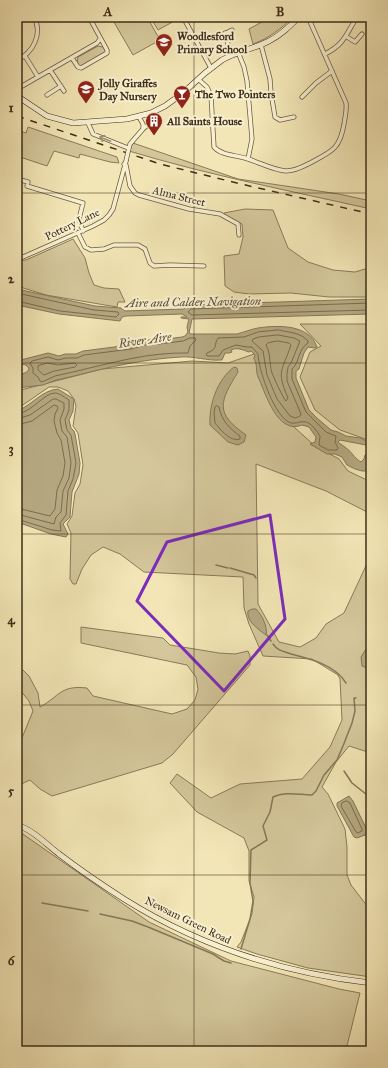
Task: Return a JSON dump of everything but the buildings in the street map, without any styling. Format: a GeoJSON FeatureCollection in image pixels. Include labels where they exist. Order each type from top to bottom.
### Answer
{"type":"FeatureCollection","features":[{"type":"Feature","properties":{"kind":"street"},"geometry":{"type":"LineString","coordinates":[[17,60],[25,56],[32,49],[36,40],[38,30],[34,17]]}},
{"type":"Feature","properties":{"kind":"street"},"geometry":{"type":"LineString","coordinates":[[72,58],[77,66],[82,68],[106,55],[107,50],[89,17]]}},
{"type":"Feature","properties":{"kind":"street"},"geometry":{"type":"LineString","coordinates":[[183,17],[212,68]]}},
{"type":"Feature","properties":{"kind":"street"},"geometry":{"type":"LineString","coordinates":[[186,21],[193,17]]}},
{"type":"Feature","properties":{"kind":"street"},"geometry":{"type":"LineString","coordinates":[[17,96],[53,118],[73,124],[114,121],[138,117],[151,113],[175,100],[198,79],[231,55],[280,35],[299,17]]}},
{"type":"Feature","properties":{"kind":"street"},"geometry":{"type":"LineString","coordinates":[[198,79],[207,87],[211,96],[214,147],[218,151],[285,171],[295,170],[328,153],[338,145],[342,136],[347,109],[346,103],[308,17]]}},
{"type":"Feature","properties":{"kind":"street"},"geometry":{"type":"LineString","coordinates":[[325,54],[332,51],[347,37],[357,17]]}},
{"type":"Feature","properties":{"kind":"street"},"geometry":{"type":"LineString","coordinates":[[216,38],[232,30]]}},
{"type":"Feature","properties":{"kind":"street"},"geometry":{"type":"LineString","coordinates":[[225,33],[231,55]]}},
{"type":"Feature","properties":{"kind":"street"},"geometry":{"type":"LineString","coordinates":[[347,37],[355,42],[362,34]]}},
{"type":"Feature","properties":{"kind":"street"},"geometry":{"type":"LineString","coordinates":[[17,89],[97,43],[100,39]]}},
{"type":"Feature","properties":{"kind":"street"},"geometry":{"type":"LineString","coordinates":[[261,44],[270,79],[274,115],[280,120],[294,117]]}},
{"type":"Feature","properties":{"kind":"street"},"geometry":{"type":"LineString","coordinates":[[238,52],[248,81],[252,139],[248,159]]}},
{"type":"Feature","properties":{"kind":"street"},"geometry":{"type":"LineString","coordinates":[[25,56],[38,77]]}},
{"type":"Feature","properties":{"kind":"street"},"geometry":{"type":"LineString","coordinates":[[50,70],[64,91]]}},
{"type":"Feature","properties":{"kind":"street"},"geometry":{"type":"LineString","coordinates":[[302,97],[316,83],[332,71]]}},
{"type":"Feature","properties":{"kind":"street"},"geometry":{"type":"LineString","coordinates":[[47,95],[61,86]]}},
{"type":"Feature","properties":{"kind":"street"},"geometry":{"type":"LineString","coordinates":[[138,117],[143,124],[143,129]]}},
{"type":"Feature","properties":{"kind":"street"},"geometry":{"type":"LineString","coordinates":[[88,123],[93,134],[129,148],[143,129],[157,117]]}},
{"type":"Feature","properties":{"kind":"street","name":"Pottery Lane"},"geometry":{"type":"LineString","coordinates":[[17,258],[23,257],[83,231],[104,220],[113,209],[129,148]]}},
{"type":"Feature","properties":{"kind":"street","name":"Alma Street"},"geometry":{"type":"LineString","coordinates":[[125,163],[130,186],[134,193],[189,209],[220,214],[238,224],[239,235]]}},
{"type":"Feature","properties":{"kind":"street"},"geometry":{"type":"LineString","coordinates":[[17,179],[28,182],[27,186],[83,203],[79,219],[83,231]]}},
{"type":"Feature","properties":{"kind":"street"},"geometry":{"type":"LineString","coordinates":[[78,233],[85,247],[91,250],[104,249],[114,245],[138,245],[145,249],[150,263],[154,266],[204,266]]}},
{"type":"Feature","properties":{"kind":"street","name":"Newsam Green Road"},"geometry":{"type":"LineString","coordinates":[[17,825],[32,832],[89,876],[124,899],[167,923],[215,946],[289,970],[338,980],[371,983]]}},
{"type":"Feature","properties":{"kind":"highlighted area"},"geometry":{"type":"Polygon","coordinates":[[[270,515],[285,619],[224,691],[137,601],[167,542],[270,515]]]}},
{"type":"Feature","properties":{"kind":"shaded area"},"geometry":{"type":"Polygon","coordinates":[[[111,17],[147,17],[160,40],[133,55],[111,17]]]}},
{"type":"Feature","properties":{"kind":"shaded area"},"geometry":{"type":"Polygon","coordinates":[[[150,17],[177,17],[178,19],[158,30],[150,17]]]}},
{"type":"Feature","properties":{"kind":"shaded area"},"geometry":{"type":"Polygon","coordinates":[[[276,17],[293,17],[274,33],[253,44],[249,29],[269,18],[272,20],[276,17]]]}},
{"type":"Feature","properties":{"kind":"shaded area"},"geometry":{"type":"Polygon","coordinates":[[[98,46],[103,47],[106,52],[82,66],[79,66],[77,62],[78,57],[98,46]]]}},
{"type":"Feature","properties":{"kind":"shaded area"},"geometry":{"type":"Polygon","coordinates":[[[28,127],[117,157],[119,163],[80,154],[79,158],[54,151],[47,166],[17,156],[17,130],[26,133],[28,127]]]}},
{"type":"Feature","properties":{"kind":"shaded area"},"geometry":{"type":"Polygon","coordinates":[[[133,143],[238,179],[339,194],[371,201],[371,209],[189,168],[159,160],[129,151],[133,143]]]}},
{"type":"Feature","properties":{"kind":"shaded area"},"geometry":{"type":"Polygon","coordinates":[[[245,209],[273,210],[288,248],[308,262],[333,270],[355,272],[365,269],[371,272],[371,297],[329,297],[291,293],[249,294],[234,292],[225,286],[224,256],[239,254],[243,237],[242,224],[225,216],[224,213],[245,209]]]}},
{"type":"Feature","properties":{"kind":"shaded area"},"geometry":{"type":"Polygon","coordinates":[[[73,239],[85,258],[94,285],[104,288],[119,289],[125,302],[118,302],[117,307],[46,295],[17,286],[17,261],[26,260],[73,239]]]}},
{"type":"Feature","properties":{"kind":"shaded area"},"geometry":{"type":"Polygon","coordinates":[[[300,324],[371,324],[371,441],[340,430],[315,410],[300,377],[310,352],[321,346],[300,324]]]}},
{"type":"Feature","properties":{"kind":"shaded area"},"geometry":{"type":"Polygon","coordinates":[[[257,353],[279,409],[294,427],[315,446],[339,459],[348,471],[371,482],[371,514],[326,491],[256,464],[258,604],[279,642],[300,647],[316,638],[326,624],[344,613],[371,555],[371,753],[349,746],[336,762],[322,787],[328,794],[345,829],[347,847],[347,875],[351,885],[371,911],[371,977],[308,968],[237,947],[241,942],[252,914],[254,897],[249,881],[249,851],[244,838],[197,812],[170,783],[177,774],[211,798],[240,784],[302,779],[330,747],[342,720],[340,679],[338,675],[312,659],[263,656],[249,624],[244,608],[243,577],[144,572],[120,554],[103,547],[91,555],[82,569],[76,584],[73,584],[70,579],[71,533],[67,524],[72,516],[75,493],[80,484],[83,465],[78,433],[73,426],[76,406],[74,399],[68,391],[58,387],[49,387],[17,409],[17,391],[102,369],[192,361],[228,363],[257,353]]]}},
{"type":"Feature","properties":{"kind":"shaded area"},"geometry":{"type":"Polygon","coordinates":[[[81,627],[163,638],[170,645],[219,653],[235,654],[248,651],[250,656],[250,665],[173,754],[162,763],[52,796],[40,789],[30,780],[17,786],[17,750],[33,711],[29,701],[20,690],[22,685],[18,670],[23,670],[29,676],[38,693],[40,707],[61,692],[71,688],[87,688],[93,696],[172,714],[187,709],[195,700],[198,689],[196,677],[187,665],[81,643],[81,627]]]}},
{"type":"Feature","properties":{"kind":"shaded area"},"geometry":{"type":"Polygon","coordinates":[[[17,830],[149,922],[231,961],[360,993],[346,1050],[352,1051],[17,1051],[17,830]]]}},
{"type":"Feature","properties":{"kind":"water"},"geometry":{"type":"Polygon","coordinates":[[[17,289],[95,306],[121,308],[125,311],[184,309],[187,305],[371,299],[371,314],[192,319],[189,333],[237,334],[256,328],[275,326],[300,330],[307,334],[313,339],[317,347],[308,347],[304,353],[299,369],[296,371],[296,378],[309,410],[331,430],[346,436],[360,438],[371,443],[371,446],[340,440],[338,442],[361,462],[365,455],[371,452],[371,471],[355,469],[347,465],[342,457],[335,454],[327,454],[310,444],[315,442],[316,437],[309,427],[302,425],[294,427],[286,424],[280,419],[274,412],[265,394],[257,375],[256,363],[254,359],[255,355],[251,351],[249,352],[240,349],[233,349],[231,350],[232,352],[225,353],[222,360],[186,357],[140,362],[56,380],[43,385],[17,388],[17,376],[27,372],[29,369],[27,366],[22,364],[18,365],[17,367],[17,361],[48,353],[59,356],[65,354],[76,354],[83,351],[130,345],[152,339],[158,340],[182,337],[188,332],[187,327],[189,319],[181,318],[187,317],[182,314],[126,316],[122,317],[120,321],[59,314],[17,305],[17,289]]]}},
{"type":"Feature","properties":{"kind":"water"},"geometry":{"type":"Polygon","coordinates":[[[234,367],[237,368],[238,372],[227,392],[223,407],[229,420],[246,435],[244,442],[238,445],[228,442],[210,425],[211,409],[215,393],[228,372],[234,367]]]}},
{"type":"Feature","properties":{"kind":"water"},"geometry":{"type":"Polygon","coordinates":[[[58,389],[74,399],[73,411],[69,420],[71,428],[75,434],[80,463],[79,474],[72,492],[70,517],[63,524],[68,534],[66,537],[51,534],[17,522],[17,411],[47,392],[58,389]]]}},
{"type":"Feature","properties":{"kind":"water"},"geometry":{"type":"Polygon","coordinates":[[[256,609],[260,614],[266,628],[266,635],[251,622],[248,611],[256,609]]]}},
{"type":"Feature","properties":{"kind":"water"},"geometry":{"type":"Polygon","coordinates":[[[371,632],[371,670],[362,666],[361,657],[368,646],[368,633],[371,632]]]}},
{"type":"Feature","properties":{"kind":"water"},"geometry":{"type":"Polygon","coordinates":[[[349,796],[367,830],[365,835],[357,838],[354,837],[337,806],[337,803],[349,796]]]}},
{"type":"Feature","properties":{"kind":"waterway"},"geometry":{"type":"LineString","coordinates":[[216,565],[228,568]]}},
{"type":"Feature","properties":{"kind":"waterway"},"geometry":{"type":"LineString","coordinates":[[230,568],[254,575],[256,578]]}},
{"type":"Feature","properties":{"kind":"waterway"},"geometry":{"type":"LineString","coordinates":[[267,635],[271,641]]}},
{"type":"Feature","properties":{"kind":"waterway"},"geometry":{"type":"LineString","coordinates":[[273,644],[281,650],[329,667],[346,683]]}},
{"type":"Feature","properties":{"kind":"waterway"},"geometry":{"type":"LineString","coordinates":[[241,949],[250,919],[253,901],[250,883],[251,850],[267,840],[263,826],[270,812],[273,797],[282,794],[312,795],[316,791],[324,775],[337,760],[352,723],[355,711],[354,698],[356,698]]}},
{"type":"Feature","properties":{"kind":"waterway"},"geometry":{"type":"LineString","coordinates":[[344,771],[352,783],[371,798]]}},
{"type":"Feature","properties":{"kind":"waterway"},"geometry":{"type":"LineString","coordinates":[[42,903],[88,911]]}},
{"type":"Feature","properties":{"kind":"waterway"},"geometry":{"type":"LineString","coordinates":[[100,914],[132,921],[213,954],[224,961],[231,963]]}},
{"type":"Feature","properties":{"kind":"railway"},"geometry":{"type":"LineString","coordinates":[[17,116],[160,164],[371,214]]}},
{"type":"Feature","properties":{"kind":"place","name":"Woodlesford Primary School"},"geometry":{"type":"Point","coordinates":[164,57]}},
{"type":"Feature","properties":{"kind":"place","name":"Jolly Giraffes Day Nursery"},"geometry":{"type":"Point","coordinates":[86,104]}},
{"type":"Feature","properties":{"kind":"place","name":"The Two Pointers"},"geometry":{"type":"Point","coordinates":[182,109]}},
{"type":"Feature","properties":{"kind":"place","name":"All Saints House"},"geometry":{"type":"Point","coordinates":[154,136]}},
{"type":"Feature","properties":{"kind":"water label","name":"Aire and Calder Navigation"},"geometry":{"type":"Point","coordinates":[193,302]}},
{"type":"Feature","properties":{"kind":"water label","name":"River Aire"},"geometry":{"type":"Point","coordinates":[145,340]}}]}
